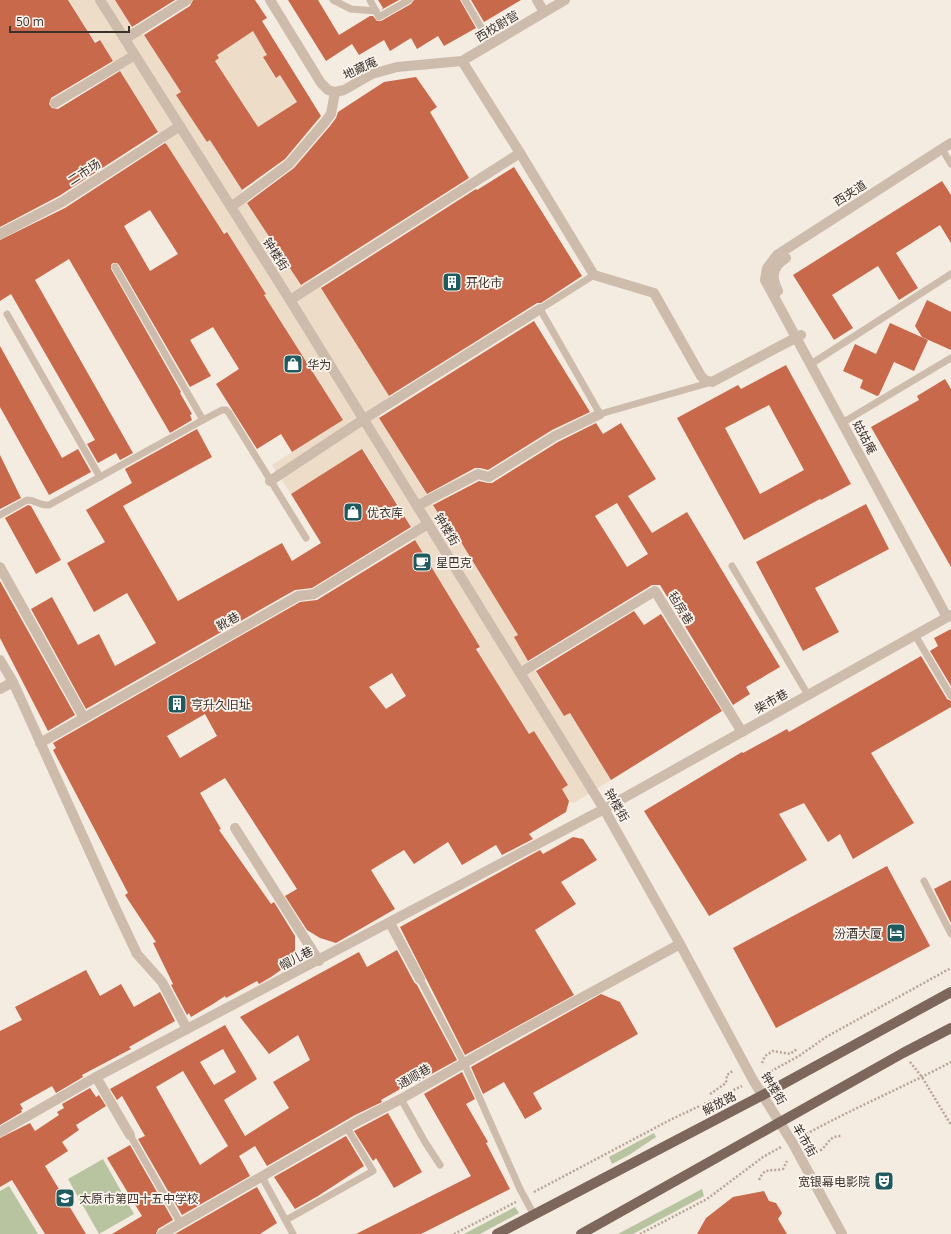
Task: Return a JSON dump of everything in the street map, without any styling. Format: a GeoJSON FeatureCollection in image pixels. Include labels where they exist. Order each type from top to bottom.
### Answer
{"type":"FeatureCollection","features":[{"type":"Feature","properties":{"kind":"main road","name":"解放路"},"geometry":{"type":"LineString","coordinates":[[497,1234],[763,1095],[951,992]]}},
{"type":"Feature","properties":{"kind":"main road"},"geometry":{"type":"LineString","coordinates":[[581,1234],[903,1053],[951,1028]]}},
{"type":"Feature","properties":{"kind":"street","name":"钟楼街"},"geometry":{"type":"LineString","coordinates":[[100,0],[290,300],[604,809],[680,944],[753,1080],[780,1123]]}},
{"type":"Feature","properties":{"kind":"street"},"geometry":{"type":"LineString","coordinates":[[125,39],[187,0]]}},
{"type":"Feature","properties":{"kind":"street","name":"地藏庵"},"geometry":{"type":"LineString","coordinates":[[270,0],[321,83],[328,90],[334,92],[344,90],[372,74],[397,67],[462,61]]}},
{"type":"Feature","properties":{"kind":"street"},"geometry":{"type":"LineString","coordinates":[[537,0],[544,12]]}},
{"type":"Feature","properties":{"kind":"street","name":"西校尉营"},"geometry":{"type":"LineString","coordinates":[[462,61],[565,0]]}},
{"type":"Feature","properties":{"kind":"street"},"geometry":{"type":"LineString","coordinates":[[55,103],[134,55]]}},
{"type":"Feature","properties":{"kind":"street"},"geometry":{"type":"LineString","coordinates":[[462,61],[520,153],[594,276],[654,293],[701,376],[705,380],[712,382],[799,336]]}},
{"type":"Feature","properties":{"kind":"street"},"geometry":{"type":"LineString","coordinates":[[230,207],[289,164],[331,114],[334,92]]}},
{"type":"Feature","properties":{"kind":"street","name":"二市场"},"geometry":{"type":"LineString","coordinates":[[0,234],[62,202],[180,126]]}},
{"type":"Feature","properties":{"kind":"street","name":"西夹道"},"geometry":{"type":"LineString","coordinates":[[770,270],[780,261],[946,152],[951,143]]}},
{"type":"Feature","properties":{"kind":"street"},"geometry":{"type":"LineString","coordinates":[[290,300],[520,153]]}},
{"type":"Feature","properties":{"kind":"street","name":"姑姑庵"},"geometry":{"type":"LineString","coordinates":[[770,270],[773,281],[813,363],[950,615]]}},
{"type":"Feature","properties":{"kind":"street"},"geometry":{"type":"LineString","coordinates":[[270,481],[364,419],[540,310]]}},
{"type":"Feature","properties":{"kind":"street"},"geometry":{"type":"LineString","coordinates":[[417,506],[478,474],[489,477],[555,436],[600,414]]}},
{"type":"Feature","properties":{"kind":"street","name":"靴巷"},"geometry":{"type":"LineString","coordinates":[[40,743],[298,596],[314,594],[428,524]]}},
{"type":"Feature","properties":{"kind":"street"},"geometry":{"type":"LineString","coordinates":[[0,567],[84,718]]}},
{"type":"Feature","properties":{"kind":"street","name":"毡房巷"},"geometry":{"type":"LineString","coordinates":[[520,674],[656,591],[742,732]]}},
{"type":"Feature","properties":{"kind":"street","name":"柴市巷"},"geometry":{"type":"LineString","coordinates":[[604,809],[950,615]]}},
{"type":"Feature","properties":{"kind":"street"},"geometry":{"type":"LineString","coordinates":[[0,660],[7,679],[40,743],[112,903],[137,954],[162,982],[187,1029]]}},
{"type":"Feature","properties":{"kind":"street"},"geometry":{"type":"LineString","coordinates":[[0,689],[7,679]]}},
{"type":"Feature","properties":{"kind":"street","name":"帽儿巷"},"geometry":{"type":"LineString","coordinates":[[0,1132],[96,1077],[319,961],[604,809]]}},
{"type":"Feature","properties":{"kind":"street"},"geometry":{"type":"LineString","coordinates":[[234,828],[319,961]]}},
{"type":"Feature","properties":{"kind":"street"},"geometry":{"type":"LineString","coordinates":[[390,923],[420,979]]}},
{"type":"Feature","properties":{"kind":"street","name":"通顺巷"},"geometry":{"type":"LineString","coordinates":[[162,1234],[347,1128],[680,944]]}},
{"type":"Feature","properties":{"kind":"street"},"geometry":{"type":"LineString","coordinates":[[96,1077],[130,1135]]}},
{"type":"Feature","properties":{"kind":"street","name":"羊市街"},"geometry":{"type":"LineString","coordinates":[[780,1123],[792,1142],[842,1234]]}},
{"type":"Feature","properties":{"kind":"lane"},"geometry":{"type":"LineString","coordinates":[[333,0],[351,9],[376,11]]}},
{"type":"Feature","properties":{"kind":"lane"},"geometry":{"type":"LineString","coordinates":[[370,0],[379,17],[409,0]]}},
{"type":"Feature","properties":{"kind":"lane"},"geometry":{"type":"LineString","coordinates":[[465,0],[491,44]]}},
{"type":"Feature","properties":{"kind":"lane"},"geometry":{"type":"LineString","coordinates":[[946,152],[951,164]]}},
{"type":"Feature","properties":{"kind":"lane"},"geometry":{"type":"LineString","coordinates":[[114,267],[203,420]]}},
{"type":"Feature","properties":{"kind":"lane"},"geometry":{"type":"LineString","coordinates":[[813,363],[951,274]]}},
{"type":"Feature","properties":{"kind":"lane"},"geometry":{"type":"LineString","coordinates":[[594,276],[540,310],[600,414],[712,382]]}},
{"type":"Feature","properties":{"kind":"lane"},"geometry":{"type":"LineString","coordinates":[[7,314],[100,477]]}},
{"type":"Feature","properties":{"kind":"lane"},"geometry":{"type":"LineString","coordinates":[[845,421],[951,358]]}},
{"type":"Feature","properties":{"kind":"lane"},"geometry":{"type":"LineString","coordinates":[[0,515],[27,500],[32,500],[42,506],[49,504],[203,420],[222,410],[226,410],[230,413],[306,538]]}},
{"type":"Feature","properties":{"kind":"lane"},"geometry":{"type":"LineString","coordinates":[[732,566],[808,695]]}},
{"type":"Feature","properties":{"kind":"lane"},"geometry":{"type":"LineString","coordinates":[[915,635],[951,696]]}},
{"type":"Feature","properties":{"kind":"lane"},"geometry":{"type":"LineString","coordinates":[[924,881],[951,934]]}},
{"type":"Feature","properties":{"kind":"lane"},"geometry":{"type":"LineString","coordinates":[[420,979],[464,1063],[524,1197],[534,1215]]}},
{"type":"Feature","properties":{"kind":"lane"},"geometry":{"type":"LineString","coordinates":[[401,1099],[425,1142],[440,1165]]}},
{"type":"Feature","properties":{"kind":"lane"},"geometry":{"type":"LineString","coordinates":[[286,1220],[373,1171],[347,1128]]}},
{"type":"Feature","properties":{"kind":"lane"},"geometry":{"type":"LineString","coordinates":[[130,1135],[181,1224]]}},
{"type":"Feature","properties":{"kind":"lane"},"geometry":{"type":"LineString","coordinates":[[262,1177],[293,1234]]}},
{"type":"Feature","properties":{"kind":"path"},"geometry":{"type":"LineString","coordinates":[[454,1234],[670,1120],[799,1056],[826,1037],[951,968]]}},
{"type":"Feature","properties":{"kind":"path"},"geometry":{"type":"LineString","coordinates":[[762,1063],[766,1056],[773,1051],[781,1054],[790,1054],[797,1050]]}},
{"type":"Feature","properties":{"kind":"path"},"geometry":{"type":"LineString","coordinates":[[903,1053],[922,1077],[951,1125]]}},
{"type":"Feature","properties":{"kind":"path"},"geometry":{"type":"LineString","coordinates":[[710,1094],[726,1084],[727,1074],[733,1070],[738,1071]]}},
{"type":"Feature","properties":{"kind":"path"},"geometry":{"type":"LineString","coordinates":[[812,1149],[821,1150],[834,1136],[842,1136]]}},
{"type":"Feature","properties":{"kind":"path"},"geometry":{"type":"LineString","coordinates":[[759,1180],[762,1173],[768,1170],[776,1171],[782,1169],[787,1161]]}},
{"type":"Feature","properties":{"kind":"green space"},"geometry":{"type":"Polygon","coordinates":[[[654,1133],[656,1137],[629,1155],[612,1164],[609,1157],[654,1133]]]}},
{"type":"Feature","properties":{"kind":"green space"},"geometry":{"type":"Polygon","coordinates":[[[103,1159],[134,1214],[99,1234],[68,1179],[103,1159]]]}},
{"type":"Feature","properties":{"kind":"green space"},"geometry":{"type":"Polygon","coordinates":[[[9,1186],[38,1234],[0,1234],[0,1191],[9,1186]]]}},
{"type":"Feature","properties":{"kind":"green space"},"geometry":{"type":"Polygon","coordinates":[[[702,1189],[704,1196],[633,1234],[618,1234],[702,1189]]]}},
{"type":"Feature","properties":{"kind":"green space"},"geometry":{"type":"Polygon","coordinates":[[[515,1207],[519,1213],[480,1234],[464,1234],[515,1207]]]}},
{"type":"Feature","properties":{"kind":"shaded area"},"geometry":{"type":"Polygon","coordinates":[[[69,0],[115,0],[132,28],[143,34],[177,86],[219,58],[217,55],[246,32],[266,27],[255,34],[267,55],[263,58],[275,78],[280,75],[304,90],[310,97],[291,109],[290,107],[258,127],[256,124],[216,149],[242,190],[247,203],[301,286],[315,277],[390,398],[377,415],[438,513],[442,511],[520,634],[514,637],[531,665],[564,716],[570,713],[611,780],[574,803],[569,801],[562,789],[568,785],[534,731],[529,734],[478,653],[480,647],[414,539],[412,527],[363,449],[291,494],[272,465],[343,420],[264,295],[266,294],[227,232],[221,230],[100,40],[93,40],[69,0]],[[219,67],[176,95],[207,142],[250,114],[219,67]]]}},
{"type":"Feature","properties":{"kind":"building"},"geometry":{"type":"Polygon","coordinates":[[[0,0],[68,0],[95,43],[100,40],[113,61],[51,98],[49,104],[52,108],[58,109],[120,71],[158,132],[59,196],[0,227],[0,0]]]}},
{"type":"Feature","properties":{"kind":"building"},"geometry":{"type":"Polygon","coordinates":[[[115,0],[175,0],[132,27],[115,0]]]}},
{"type":"Feature","properties":{"kind":"building"},"geometry":{"type":"Polygon","coordinates":[[[193,0],[255,0],[267,18],[262,21],[321,116],[285,159],[242,190],[210,140],[207,142],[176,95],[181,92],[144,35],[190,6],[193,0]],[[253,31],[217,55],[219,58],[215,61],[258,127],[297,102],[280,75],[276,78],[263,57],[267,55],[253,31]]]}},
{"type":"Feature","properties":{"kind":"building"},"geometry":{"type":"Polygon","coordinates":[[[288,0],[318,0],[339,35],[370,16],[373,16],[377,21],[381,21],[411,4],[414,0],[460,0],[476,28],[444,46],[438,36],[417,49],[411,38],[390,51],[384,40],[359,55],[352,44],[326,61],[288,0]]]}},
{"type":"Feature","properties":{"kind":"building"},"geometry":{"type":"Polygon","coordinates":[[[378,0],[399,0],[381,10],[383,8],[378,0]]]}},
{"type":"Feature","properties":{"kind":"building"},"geometry":{"type":"Polygon","coordinates":[[[471,0],[521,0],[484,22],[471,0]]]}},
{"type":"Feature","properties":{"kind":"building"},"geometry":{"type":"Polygon","coordinates":[[[416,77],[437,107],[430,112],[469,178],[301,285],[247,203],[294,168],[330,126],[336,118],[338,112],[384,82],[416,77]]]}},
{"type":"Feature","properties":{"kind":"building"},"geometry":{"type":"Polygon","coordinates":[[[165,143],[224,234],[227,232],[266,294],[264,295],[343,420],[292,452],[281,434],[257,449],[216,384],[239,369],[213,327],[190,340],[211,376],[190,387],[119,265],[117,263],[113,263],[111,265],[111,269],[192,414],[190,415],[192,420],[170,433],[69,259],[35,280],[133,453],[120,460],[116,453],[98,463],[87,444],[95,440],[11,294],[0,301],[0,240],[65,208],[165,143]],[[150,210],[124,226],[150,271],[178,254],[150,210]]]}},
{"type":"Feature","properties":{"kind":"building","name":"开化市"},"geometry":{"type":"Polygon","coordinates":[[[514,167],[582,276],[541,303],[537,303],[389,396],[321,288],[476,189],[477,190],[514,167]]]}},
{"type":"Feature","properties":{"kind":"building"},"geometry":{"type":"Polygon","coordinates":[[[942,181],[951,195],[951,243],[940,225],[896,253],[918,288],[899,300],[878,266],[832,295],[853,328],[834,340],[793,275],[942,181]]]}},
{"type":"Feature","properties":{"kind":"building"},"geometry":{"type":"Polygon","coordinates":[[[927,300],[951,312],[951,350],[922,337],[915,326],[927,300]]]}},
{"type":"Feature","properties":{"kind":"building"},"geometry":{"type":"Polygon","coordinates":[[[534,321],[590,412],[552,430],[488,470],[475,468],[427,494],[379,418],[534,321]]]}},
{"type":"Feature","properties":{"kind":"building"},"geometry":{"type":"Polygon","coordinates":[[[890,323],[928,340],[914,371],[894,362],[879,395],[877,396],[860,388],[863,380],[843,371],[855,344],[876,354],[890,323]]]}},
{"type":"Feature","properties":{"kind":"building"},"geometry":{"type":"Polygon","coordinates":[[[0,346],[62,458],[78,449],[91,472],[49,495],[0,407],[0,346]]]}},
{"type":"Feature","properties":{"kind":"building"},"geometry":{"type":"Polygon","coordinates":[[[786,365],[851,484],[744,540],[677,418],[738,385],[741,389],[786,365]],[[769,405],[725,428],[760,494],[804,470],[769,405]]]}},
{"type":"Feature","properties":{"kind":"building"},"geometry":{"type":"Polygon","coordinates":[[[945,379],[951,389],[951,567],[871,427],[919,400],[917,396],[945,379]]]}},
{"type":"Feature","properties":{"kind":"building"},"geometry":{"type":"Polygon","coordinates":[[[596,423],[603,434],[621,423],[656,479],[628,496],[652,533],[687,512],[780,667],[746,687],[750,694],[733,705],[660,585],[652,585],[528,661],[514,637],[518,635],[442,511],[438,513],[433,505],[479,481],[492,483],[558,442],[596,423]],[[617,503],[595,516],[627,567],[648,554],[617,503]]]}},
{"type":"Feature","properties":{"kind":"building"},"geometry":{"type":"Polygon","coordinates":[[[197,429],[212,457],[123,506],[178,601],[282,543],[292,561],[321,543],[291,494],[362,449],[411,527],[312,588],[295,590],[86,709],[31,609],[52,597],[78,645],[99,634],[115,666],[156,643],[127,593],[94,612],[67,563],[105,542],[86,510],[132,483],[125,469],[197,429]]]}},
{"type":"Feature","properties":{"kind":"building"},"geometry":{"type":"Polygon","coordinates":[[[0,455],[21,498],[0,509],[0,455]]]}},
{"type":"Feature","properties":{"kind":"building"},"geometry":{"type":"Polygon","coordinates":[[[866,504],[889,549],[815,588],[839,632],[803,651],[756,562],[866,504]]]}},
{"type":"Feature","properties":{"kind":"building"},"geometry":{"type":"Polygon","coordinates":[[[28,505],[31,506],[61,560],[36,574],[5,518],[28,505]]]}},
{"type":"Feature","properties":{"kind":"building"},"geometry":{"type":"Polygon","coordinates":[[[415,540],[480,647],[476,649],[529,734],[534,731],[568,785],[562,789],[569,801],[566,812],[529,834],[533,839],[502,855],[496,845],[462,865],[448,842],[414,864],[404,850],[371,870],[395,909],[336,943],[320,938],[307,930],[285,896],[297,889],[225,778],[200,793],[221,829],[219,830],[271,904],[274,902],[295,936],[295,953],[292,962],[271,977],[259,984],[257,981],[226,998],[225,996],[191,1017],[189,1013],[187,1015],[171,985],[173,984],[153,943],[156,942],[125,895],[128,893],[53,750],[56,748],[53,743],[300,602],[317,600],[415,540]],[[392,673],[369,687],[386,709],[406,696],[392,673]],[[205,714],[167,736],[180,758],[217,736],[205,714]]]}},
{"type":"Feature","properties":{"kind":"building"},"geometry":{"type":"Polygon","coordinates":[[[0,581],[75,715],[48,731],[0,638],[0,581]]]}},
{"type":"Feature","properties":{"kind":"building"},"geometry":{"type":"Polygon","coordinates":[[[634,611],[644,625],[661,614],[722,711],[611,780],[570,713],[564,716],[536,671],[634,611]]]}},
{"type":"Feature","properties":{"kind":"building"},"geometry":{"type":"Polygon","coordinates":[[[951,629],[951,686],[930,651],[938,646],[934,638],[951,629]]]}},
{"type":"Feature","properties":{"kind":"building"},"geometry":{"type":"Polygon","coordinates":[[[921,656],[947,699],[951,701],[951,707],[871,753],[914,823],[853,859],[840,834],[828,842],[804,803],[779,814],[807,860],[709,916],[644,811],[742,752],[743,753],[787,729],[789,732],[921,656]]]}},
{"type":"Feature","properties":{"kind":"building"},"geometry":{"type":"Polygon","coordinates":[[[573,837],[583,839],[597,860],[561,882],[576,904],[535,930],[574,995],[465,1055],[400,927],[540,850],[543,854],[573,837]]]}},
{"type":"Feature","properties":{"kind":"building"},"geometry":{"type":"Polygon","coordinates":[[[887,866],[930,946],[776,1028],[733,948],[887,866]]]}},
{"type":"Feature","properties":{"kind":"building"},"geometry":{"type":"Polygon","coordinates":[[[951,880],[951,923],[934,889],[951,880]]]}},
{"type":"Feature","properties":{"kind":"building"},"geometry":{"type":"Polygon","coordinates":[[[397,950],[457,1060],[417,1082],[416,1080],[381,1100],[382,1102],[355,1115],[267,1166],[255,1146],[239,1156],[250,1176],[182,1215],[138,1139],[145,1136],[122,1096],[117,1100],[110,1089],[225,1025],[257,1079],[224,1100],[245,1136],[289,1108],[273,1082],[310,1060],[298,1035],[269,1054],[240,1017],[359,952],[367,967],[397,950]],[[223,1049],[200,1062],[214,1085],[236,1072],[223,1049]],[[183,1071],[156,1087],[200,1165],[228,1146],[183,1071]]]}},
{"type":"Feature","properties":{"kind":"building"},"geometry":{"type":"Polygon","coordinates":[[[86,970],[100,996],[121,984],[134,1007],[160,992],[175,1021],[129,1047],[131,1049],[82,1075],[83,1077],[56,1093],[52,1086],[20,1104],[23,1109],[21,1110],[22,1112],[0,1125],[0,1031],[22,1020],[15,1007],[86,970]]]}},
{"type":"Feature","properties":{"kind":"building"},"geometry":{"type":"Polygon","coordinates":[[[601,994],[620,1002],[638,1034],[533,1093],[542,1109],[525,1119],[504,1082],[483,1094],[471,1067],[601,994]]]}},
{"type":"Feature","properties":{"kind":"building"},"geometry":{"type":"Polygon","coordinates":[[[462,1072],[475,1099],[466,1104],[488,1142],[486,1143],[510,1189],[421,1234],[356,1234],[471,1176],[424,1094],[462,1072]]]}},
{"type":"Feature","properties":{"kind":"building"},"geometry":{"type":"Polygon","coordinates":[[[90,1088],[96,1097],[99,1095],[106,1106],[76,1125],[79,1130],[62,1142],[68,1151],[45,1166],[86,1234],[45,1234],[12,1180],[0,1187],[0,1138],[30,1123],[35,1131],[59,1115],[57,1112],[64,1108],[62,1104],[90,1088]]]}},
{"type":"Feature","properties":{"kind":"building"},"geometry":{"type":"Polygon","coordinates":[[[388,1113],[422,1172],[394,1188],[376,1158],[373,1161],[354,1131],[388,1113]]]}},
{"type":"Feature","properties":{"kind":"building"},"geometry":{"type":"Polygon","coordinates":[[[346,1136],[364,1166],[295,1209],[274,1177],[346,1136]]]}},
{"type":"Feature","properties":{"kind":"building"},"geometry":{"type":"Polygon","coordinates":[[[130,1145],[173,1220],[158,1229],[156,1234],[112,1234],[142,1216],[107,1158],[130,1145]]]}},
{"type":"Feature","properties":{"kind":"building"},"geometry":{"type":"Polygon","coordinates":[[[257,1187],[277,1223],[260,1234],[175,1234],[257,1187]]]}},
{"type":"Feature","properties":{"kind":"building"},"geometry":{"type":"Polygon","coordinates":[[[764,1191],[769,1201],[776,1203],[782,1213],[778,1219],[787,1234],[697,1234],[706,1218],[733,1197],[764,1191]]]}},
{"type":"Feature","properties":{"kind":"place","name":"开化市"},"geometry":{"type":"Point","coordinates":[452,282]}},
{"type":"Feature","properties":{"kind":"place","name":"华为"},"geometry":{"type":"Point","coordinates":[293,364]}},
{"type":"Feature","properties":{"kind":"place","name":"优衣库"},"geometry":{"type":"Point","coordinates":[353,512]}},
{"type":"Feature","properties":{"kind":"place","name":"星巴克"},"geometry":{"type":"Point","coordinates":[422,562]}},
{"type":"Feature","properties":{"kind":"place","name":"亨升久旧址"},"geometry":{"type":"Point","coordinates":[177,704]}},
{"type":"Feature","properties":{"kind":"place","name":"汾酒大厦"},"geometry":{"type":"Point","coordinates":[896,933]}},
{"type":"Feature","properties":{"kind":"place","name":"宽银幕电影院"},"geometry":{"type":"Point","coordinates":[884,1181]}},
{"type":"Feature","properties":{"kind":"place","name":"太原市第四十五中学校"},"geometry":{"type":"Point","coordinates":[65,1198]}}]}
